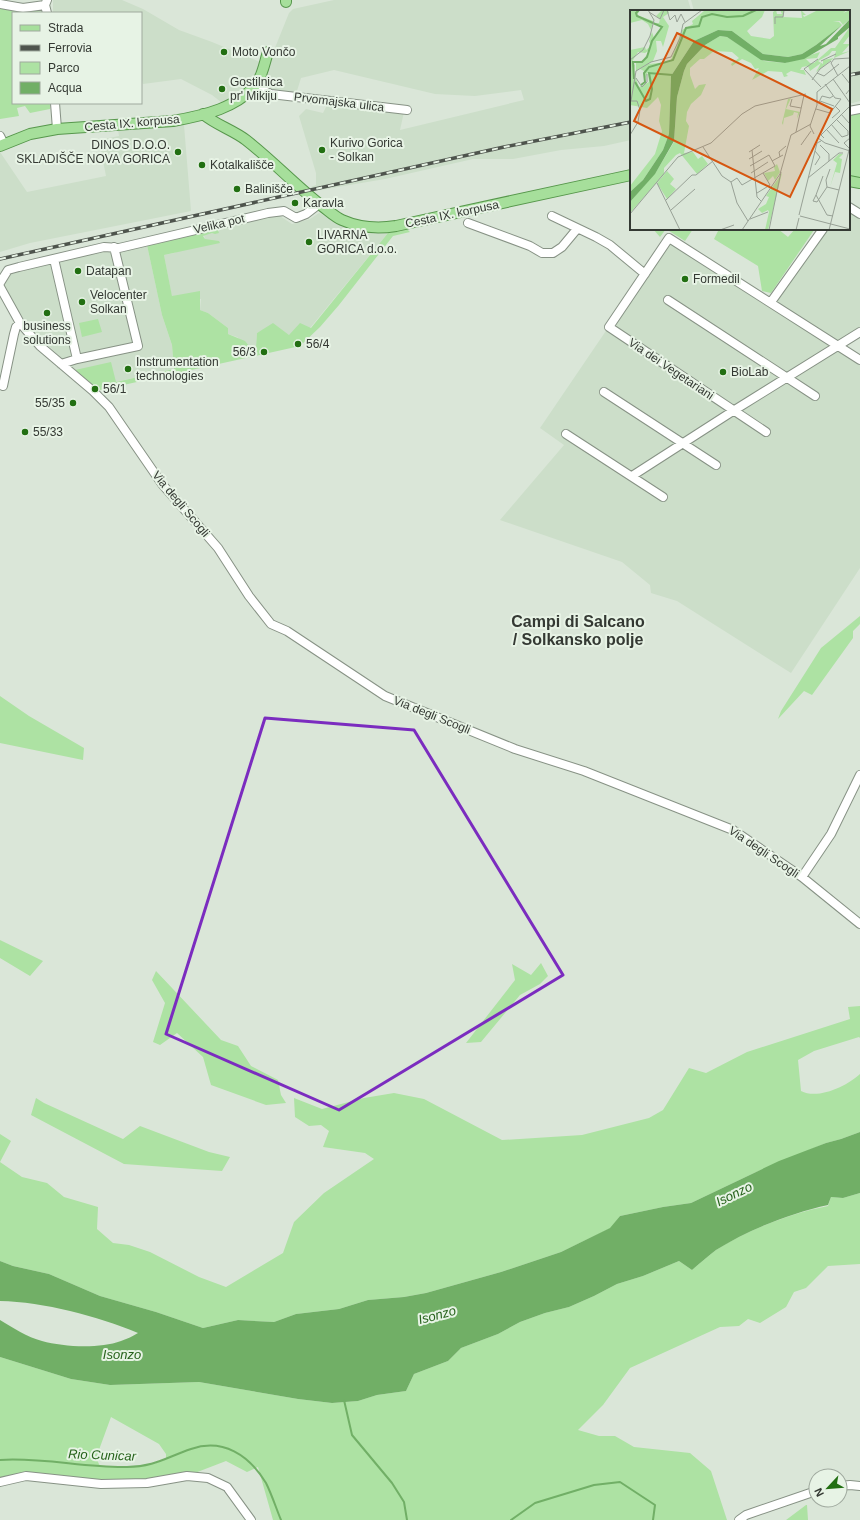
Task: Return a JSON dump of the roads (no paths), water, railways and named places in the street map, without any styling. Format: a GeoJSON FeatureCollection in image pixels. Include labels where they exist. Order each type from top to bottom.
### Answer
{"type":"FeatureCollection","features":[{"type":"Feature","properties":{"kind":"main road"},"geometry":{"type":"LineString","coordinates":[[202,114],[222,108],[250,92],[258,80],[268,52]]}},
{"type":"Feature","properties":{"kind":"main road","name":"Cesta IX. korpusa"},"geometry":{"type":"LineString","coordinates":[[1,142],[30,134],[57,129],[173,121],[202,114],[245,139],[319,204],[340,220],[358,226],[381,228],[416,222],[630,174]]}},
{"type":"Feature","properties":{"kind":"main road"},"geometry":{"type":"LineString","coordinates":[[850,181],[860,183]]}},
{"type":"Feature","properties":{"kind":"street"},"geometry":{"type":"LineString","coordinates":[[0,4],[23,8],[46,6]]}},
{"type":"Feature","properties":{"kind":"street","name":"Prvomajska ulica"},"geometry":{"type":"LineString","coordinates":[[254,86],[271,94],[407,110]]}},
{"type":"Feature","properties":{"kind":"street"},"geometry":{"type":"LineString","coordinates":[[56,104],[57,129]]}},
{"type":"Feature","properties":{"kind":"street"},"geometry":{"type":"LineString","coordinates":[[850,111],[860,109]]}},
{"type":"Feature","properties":{"kind":"street","name":"Velika pot"},"geometry":{"type":"LineString","coordinates":[[0,283],[1,278],[8,270],[104,247],[119,248],[268,213],[284,211],[296,218],[306,214],[319,204]]}},
{"type":"Feature","properties":{"kind":"street"},"geometry":{"type":"LineString","coordinates":[[850,208],[860,214]]}},
{"type":"Feature","properties":{"kind":"street"},"geometry":{"type":"LineString","coordinates":[[552,216],[610,245],[645,274],[669,238],[839,345],[860,360]]}},
{"type":"Feature","properties":{"kind":"street"},"geometry":{"type":"LineString","coordinates":[[468,223],[530,246],[542,253],[553,253],[578,229]]}},
{"type":"Feature","properties":{"kind":"street"},"geometry":{"type":"LineString","coordinates":[[771,302],[822,230]]}},
{"type":"Feature","properties":{"kind":"street"},"geometry":{"type":"LineString","coordinates":[[0,287],[20,322],[40,346],[61,364],[77,359],[138,346],[114,247]]}},
{"type":"Feature","properties":{"kind":"street"},"geometry":{"type":"LineString","coordinates":[[54,259],[77,359]]}},
{"type":"Feature","properties":{"kind":"street","name":"Via dei Vegetariani"},"geometry":{"type":"LineString","coordinates":[[645,274],[609,327],[766,432]]}},
{"type":"Feature","properties":{"kind":"street"},"geometry":{"type":"LineString","coordinates":[[668,300],[815,396]]}},
{"type":"Feature","properties":{"kind":"street"},"geometry":{"type":"LineString","coordinates":[[3,386],[14,334],[16,327],[20,322]]}},
{"type":"Feature","properties":{"kind":"street"},"geometry":{"type":"LineString","coordinates":[[632,476],[682,443],[860,332]]}},
{"type":"Feature","properties":{"kind":"street","name":"Via degli Scogli"},"geometry":{"type":"LineString","coordinates":[[61,364],[93,391],[109,407],[162,484],[218,548],[249,596],[271,624],[287,631],[385,696],[515,750],[584,771],[733,830],[802,877],[860,924]]}},
{"type":"Feature","properties":{"kind":"street"},"geometry":{"type":"LineString","coordinates":[[604,392],[716,465]]}},
{"type":"Feature","properties":{"kind":"street"},"geometry":{"type":"LineString","coordinates":[[566,434],[663,497]]}},
{"type":"Feature","properties":{"kind":"street"},"geometry":{"type":"LineString","coordinates":[[802,877],[831,834],[860,775]]}},
{"type":"Feature","properties":{"kind":"street"},"geometry":{"type":"LineString","coordinates":[[0,1482],[26,1476],[100,1484],[147,1483],[187,1476],[208,1478],[227,1487],[251,1520]]}},
{"type":"Feature","properties":{"kind":"street"},"geometry":{"type":"LineString","coordinates":[[848,1485],[860,1486]]}},
{"type":"Feature","properties":{"kind":"street"},"geometry":{"type":"LineString","coordinates":[[739,1520],[746,1515],[808,1494]]}},
{"type":"Feature","properties":{"kind":"water","name":"Isonzo"},"geometry":{"type":"Polygon","coordinates":[[[860,1132],[860,1193],[843,1198],[831,1197],[828,1205],[785,1217],[756,1229],[716,1250],[692,1270],[679,1261],[643,1276],[617,1284],[569,1307],[545,1313],[520,1322],[498,1334],[461,1348],[448,1361],[414,1374],[406,1391],[377,1395],[358,1401],[332,1403],[298,1399],[199,1382],[110,1385],[71,1379],[0,1357],[0,1320],[20,1332],[36,1339],[71,1346],[112,1344],[138,1333],[105,1321],[70,1311],[34,1304],[0,1301],[0,1261],[13,1266],[49,1274],[100,1296],[156,1312],[203,1328],[238,1320],[274,1322],[296,1314],[339,1309],[368,1300],[404,1297],[426,1293],[501,1272],[561,1252],[610,1228],[620,1216],[691,1203],[779,1161],[860,1132]]]}},
{"type":"Feature","properties":{"kind":"waterway"},"geometry":{"type":"LineString","coordinates":[[344,1400],[352,1435],[392,1483],[404,1502],[407,1520]]}},
{"type":"Feature","properties":{"kind":"waterway","name":"Rio Cunicar"},"geometry":{"type":"LineString","coordinates":[[0,1460],[16,1459],[95,1466],[137,1467],[160,1461],[203,1446],[224,1448],[234,1451],[252,1464],[266,1483],[281,1520]]}},
{"type":"Feature","properties":{"kind":"waterway"},"geometry":{"type":"LineString","coordinates":[[511,1520],[535,1503],[594,1485],[620,1482],[655,1505],[653,1520]]}},
{"type":"Feature","properties":{"kind":"railway"},"geometry":{"type":"LineString","coordinates":[[850,75],[860,73]]}},
{"type":"Feature","properties":{"kind":"railway"},"geometry":{"type":"LineString","coordinates":[[0,259],[504,147],[630,122]]}},
{"type":"Feature","properties":{"kind":"place","name":"Moto Vončo"},"geometry":{"type":"Point","coordinates":[224,52]}},
{"type":"Feature","properties":{"kind":"place","name":"Gostilnica pr' Mikiju"},"geometry":{"type":"Point","coordinates":[222,89]}},
{"type":"Feature","properties":{"kind":"place","name":"Kurivo Gorica - Solkan"},"geometry":{"type":"Point","coordinates":[322,150]}},
{"type":"Feature","properties":{"kind":"place","name":"DINOS D.O.O. SKLADIŠČE NOVA GORICA"},"geometry":{"type":"Point","coordinates":[178,152]}},
{"type":"Feature","properties":{"kind":"place","name":"Kotalkališče"},"geometry":{"type":"Point","coordinates":[202,165]}},
{"type":"Feature","properties":{"kind":"place","name":"Balinišče"},"geometry":{"type":"Point","coordinates":[237,189]}},
{"type":"Feature","properties":{"kind":"place","name":"Karavla"},"geometry":{"type":"Point","coordinates":[295,203]}},
{"type":"Feature","properties":{"kind":"place","name":"LIVARNA GORICA d.o.o."},"geometry":{"type":"Point","coordinates":[309,242]}},
{"type":"Feature","properties":{"kind":"place","name":"Datapan"},"geometry":{"type":"Point","coordinates":[78,271]}},
{"type":"Feature","properties":{"kind":"place","name":"Formedil"},"geometry":{"type":"Point","coordinates":[685,279]}},
{"type":"Feature","properties":{"kind":"place","name":"Velocenter Solkan"},"geometry":{"type":"Point","coordinates":[82,302]}},
{"type":"Feature","properties":{"kind":"place","name":"business solutions"},"geometry":{"type":"Point","coordinates":[47,313]}},
{"type":"Feature","properties":{"kind":"place","name":"56/4"},"geometry":{"type":"Point","coordinates":[298,344]}},
{"type":"Feature","properties":{"kind":"place","name":"56/3"},"geometry":{"type":"Point","coordinates":[264,352]}},
{"type":"Feature","properties":{"kind":"place","name":"Instrumentation technologies"},"geometry":{"type":"Point","coordinates":[128,369]}},
{"type":"Feature","properties":{"kind":"place","name":"BioLab"},"geometry":{"type":"Point","coordinates":[723,372]}},
{"type":"Feature","properties":{"kind":"place","name":"56/1"},"geometry":{"type":"Point","coordinates":[95,389]}},
{"type":"Feature","properties":{"kind":"place","name":"55/35"},"geometry":{"type":"Point","coordinates":[73,403]}},
{"type":"Feature","properties":{"kind":"place","name":"55/33"},"geometry":{"type":"Point","coordinates":[25,432]}},
{"type":"Feature","properties":{"kind":"district","name":"Campi di Salcano / Solkansko polje"},"geometry":{"type":"Point","coordinates":[578,630]}}]}
